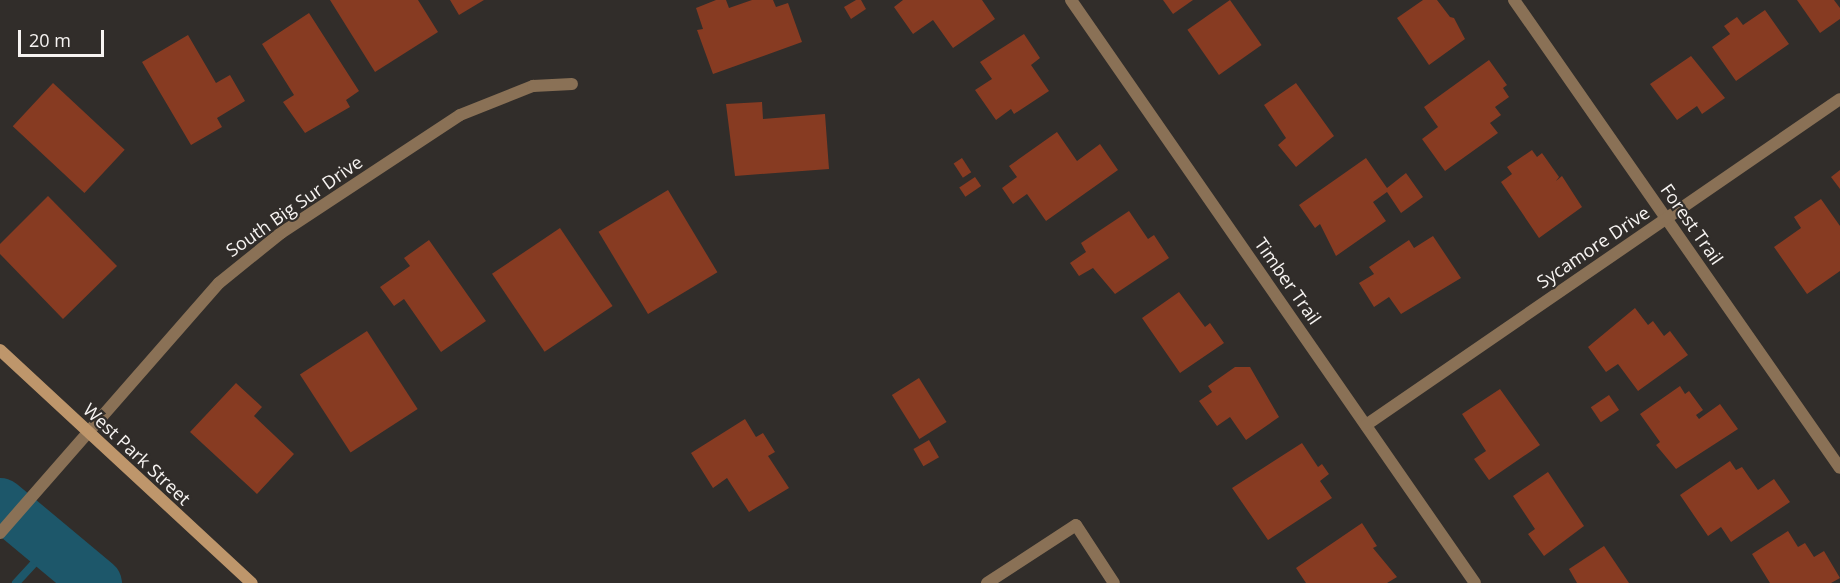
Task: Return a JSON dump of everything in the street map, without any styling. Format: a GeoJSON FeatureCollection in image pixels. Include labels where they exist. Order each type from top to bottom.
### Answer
{"type":"FeatureCollection","features":[{"type":"Feature","properties":{"kind":"street","name":"Timber Trail"},"geometry":{"type":"LineString","coordinates":[[1071,0],[1475,583]]}},
{"type":"Feature","properties":{"kind":"street","name":"Forest Trail"},"geometry":{"type":"LineString","coordinates":[[1514,0],[1840,468]]}},
{"type":"Feature","properties":{"kind":"street","name":"South Big Sur Drive"},"geometry":{"type":"LineString","coordinates":[[0,532],[219,283],[281,233],[460,115],[533,86],[572,84]]}},
{"type":"Feature","properties":{"kind":"street","name":"Sycamore Drive"},"geometry":{"type":"LineString","coordinates":[[1366,424],[1840,99]]}},
{"type":"Feature","properties":{"kind":"street","name":"West Park Street"},"geometry":{"type":"LineString","coordinates":[[0,350],[87,433],[252,583]]}},
{"type":"Feature","properties":{"kind":"street"},"geometry":{"type":"LineString","coordinates":[[987,583],[1076,525],[1114,583]]}},
{"type":"Feature","properties":{"kind":"building"},"geometry":{"type":"Polygon","coordinates":[[[330,0],[418,0],[438,32],[375,72],[330,0]]]}},
{"type":"Feature","properties":{"kind":"building"},"geometry":{"type":"Polygon","coordinates":[[[450,0],[484,0],[459,15],[450,0]]]}},
{"type":"Feature","properties":{"kind":"building"},"geometry":{"type":"Polygon","coordinates":[[[716,0],[726,0],[729,8],[752,0],[773,0],[776,7],[788,3],[802,42],[713,74],[697,30],[703,29],[696,8],[716,0]]]}},
{"type":"Feature","properties":{"kind":"building"},"geometry":{"type":"Polygon","coordinates":[[[856,0],[861,0],[866,9],[851,19],[844,7],[856,0]]]}},
{"type":"Feature","properties":{"kind":"building"},"geometry":{"type":"Polygon","coordinates":[[[903,0],[982,0],[995,19],[953,48],[933,20],[913,34],[894,7],[903,0]]]}},
{"type":"Feature","properties":{"kind":"building"},"geometry":{"type":"Polygon","coordinates":[[[1163,0],[1193,0],[1173,14],[1163,0]]]}},
{"type":"Feature","properties":{"kind":"building"},"geometry":{"type":"Polygon","coordinates":[[[1230,0],[1262,45],[1219,75],[1187,30],[1230,0]]]}},
{"type":"Feature","properties":{"kind":"building"},"geometry":{"type":"Polygon","coordinates":[[[1423,0],[1437,0],[1450,17],[1454,18],[1465,39],[1429,65],[1397,18],[1423,0]]]}},
{"type":"Feature","properties":{"kind":"building"},"geometry":{"type":"Polygon","coordinates":[[[1797,0],[1834,0],[1840,8],[1840,19],[1820,33],[1797,0]]]}},
{"type":"Feature","properties":{"kind":"building"},"geometry":{"type":"Polygon","coordinates":[[[1765,10],[1789,44],[1736,81],[1712,47],[1730,34],[1724,26],[1737,17],[1743,25],[1765,10]]]}},
{"type":"Feature","properties":{"kind":"building"},"geometry":{"type":"Polygon","coordinates":[[[309,13],[359,91],[346,100],[350,107],[305,133],[283,102],[294,95],[262,44],[309,13]]]}},
{"type":"Feature","properties":{"kind":"building"},"geometry":{"type":"Polygon","coordinates":[[[1024,34],[1040,58],[1031,65],[1049,91],[1014,114],[1011,109],[996,120],[975,90],[992,79],[980,62],[1024,34]]]}},
{"type":"Feature","properties":{"kind":"building"},"geometry":{"type":"Polygon","coordinates":[[[188,35],[216,83],[230,75],[245,101],[217,118],[222,127],[191,145],[142,62],[188,35]]]}},
{"type":"Feature","properties":{"kind":"building"},"geometry":{"type":"Polygon","coordinates":[[[1691,56],[1725,98],[1702,114],[1697,106],[1677,120],[1650,84],[1691,56]]]}},
{"type":"Feature","properties":{"kind":"building"},"geometry":{"type":"Polygon","coordinates":[[[1489,60],[1507,85],[1503,88],[1509,97],[1495,107],[1501,115],[1490,123],[1498,133],[1445,171],[1422,139],[1438,127],[1424,107],[1489,60]]]}},
{"type":"Feature","properties":{"kind":"building"},"geometry":{"type":"Polygon","coordinates":[[[53,83],[125,150],[84,193],[13,126],[53,83]]]}},
{"type":"Feature","properties":{"kind":"building"},"geometry":{"type":"Polygon","coordinates":[[[1296,83],[1334,136],[1296,167],[1278,145],[1286,138],[1264,105],[1296,83]]]}},
{"type":"Feature","properties":{"kind":"building"},"geometry":{"type":"Polygon","coordinates":[[[762,102],[763,119],[825,114],[829,169],[735,176],[726,104],[762,102]]]}},
{"type":"Feature","properties":{"kind":"building"},"geometry":{"type":"Polygon","coordinates":[[[1057,132],[1077,161],[1100,144],[1118,170],[1046,221],[1027,194],[1013,204],[1002,188],[1017,177],[1009,166],[1057,132]]]}},
{"type":"Feature","properties":{"kind":"building"},"geometry":{"type":"Polygon","coordinates":[[[1532,150],[1537,157],[1542,153],[1559,177],[1556,181],[1562,176],[1582,207],[1539,238],[1501,182],[1512,174],[1507,167],[1532,150]]]}},
{"type":"Feature","properties":{"kind":"building"},"geometry":{"type":"Polygon","coordinates":[[[962,158],[971,172],[963,178],[954,163],[962,158]]]}},
{"type":"Feature","properties":{"kind":"building"},"geometry":{"type":"Polygon","coordinates":[[[1366,158],[1387,188],[1406,173],[1423,197],[1401,213],[1387,192],[1373,202],[1386,221],[1336,256],[1320,224],[1315,228],[1299,205],[1366,158]]]}},
{"type":"Feature","properties":{"kind":"building"},"geometry":{"type":"Polygon","coordinates":[[[1840,170],[1840,189],[1831,177],[1840,170]]]}},
{"type":"Feature","properties":{"kind":"building"},"geometry":{"type":"Polygon","coordinates":[[[975,177],[981,186],[965,197],[959,188],[975,177]]]}},
{"type":"Feature","properties":{"kind":"building"},"geometry":{"type":"Polygon","coordinates":[[[668,190],[717,272],[648,314],[599,232],[668,190]]]}},
{"type":"Feature","properties":{"kind":"building"},"geometry":{"type":"Polygon","coordinates":[[[48,196],[117,266],[63,319],[0,254],[0,244],[48,196]]]}},
{"type":"Feature","properties":{"kind":"building"},"geometry":{"type":"Polygon","coordinates":[[[1821,199],[1840,226],[1840,271],[1807,294],[1774,247],[1801,228],[1794,217],[1821,199]]]}},
{"type":"Feature","properties":{"kind":"building"},"geometry":{"type":"Polygon","coordinates":[[[1129,211],[1148,239],[1154,235],[1169,258],[1115,294],[1093,268],[1079,276],[1070,263],[1086,252],[1081,243],[1129,211]]]}},
{"type":"Feature","properties":{"kind":"building"},"geometry":{"type":"Polygon","coordinates":[[[560,228],[613,306],[545,352],[492,274],[560,228]]]}},
{"type":"Feature","properties":{"kind":"building"},"geometry":{"type":"Polygon","coordinates":[[[1433,236],[1461,278],[1401,314],[1389,297],[1374,307],[1359,283],[1374,274],[1369,267],[1409,240],[1414,248],[1433,236]]]}},
{"type":"Feature","properties":{"kind":"building"},"geometry":{"type":"Polygon","coordinates":[[[429,240],[486,321],[441,352],[404,299],[394,306],[380,287],[410,266],[404,258],[429,240]]]}},
{"type":"Feature","properties":{"kind":"building"},"geometry":{"type":"Polygon","coordinates":[[[1179,292],[1205,327],[1210,323],[1224,343],[1180,373],[1142,318],[1179,292]]]}},
{"type":"Feature","properties":{"kind":"building"},"geometry":{"type":"Polygon","coordinates":[[[1635,308],[1648,325],[1653,321],[1664,336],[1670,331],[1688,355],[1638,391],[1618,364],[1606,372],[1588,347],[1635,308]]]}},
{"type":"Feature","properties":{"kind":"building"},"geometry":{"type":"Polygon","coordinates":[[[367,331],[418,409],[351,453],[300,375],[367,331]]]}},
{"type":"Feature","properties":{"kind":"building"},"geometry":{"type":"Polygon","coordinates":[[[1235,367],[1250,367],[1279,417],[1246,440],[1230,417],[1217,426],[1199,401],[1212,392],[1208,386],[1235,367]]]}},
{"type":"Feature","properties":{"kind":"building"},"geometry":{"type":"Polygon","coordinates":[[[919,378],[947,422],[919,439],[892,395],[919,378]]]}},
{"type":"Feature","properties":{"kind":"building"},"geometry":{"type":"Polygon","coordinates":[[[236,383],[262,407],[254,416],[294,454],[257,494],[190,432],[236,383]]]}},
{"type":"Feature","properties":{"kind":"building"},"geometry":{"type":"Polygon","coordinates":[[[1680,386],[1685,394],[1689,391],[1703,410],[1696,415],[1699,419],[1720,404],[1738,429],[1676,469],[1656,445],[1660,442],[1640,414],[1680,386]]]}},
{"type":"Feature","properties":{"kind":"building"},"geometry":{"type":"Polygon","coordinates":[[[1500,389],[1540,445],[1489,480],[1474,459],[1486,451],[1462,414],[1500,389]]]}},
{"type":"Feature","properties":{"kind":"building"},"geometry":{"type":"Polygon","coordinates":[[[1609,395],[1619,410],[1601,422],[1591,407],[1609,395]]]}},
{"type":"Feature","properties":{"kind":"building"},"geometry":{"type":"Polygon","coordinates":[[[745,419],[756,437],[763,433],[775,452],[768,456],[789,488],[749,512],[727,478],[713,488],[691,453],[745,419]]]}},
{"type":"Feature","properties":{"kind":"building"},"geometry":{"type":"Polygon","coordinates":[[[929,440],[939,457],[923,466],[913,449],[929,440]]]}},
{"type":"Feature","properties":{"kind":"building"},"geometry":{"type":"Polygon","coordinates":[[[1302,443],[1318,467],[1322,464],[1329,474],[1320,481],[1332,498],[1268,540],[1232,488],[1302,443]]]}},
{"type":"Feature","properties":{"kind":"building"},"geometry":{"type":"Polygon","coordinates":[[[1730,461],[1736,470],[1742,467],[1758,490],[1774,479],[1790,502],[1731,542],[1721,527],[1708,536],[1680,495],[1730,461]]]}},
{"type":"Feature","properties":{"kind":"building"},"geometry":{"type":"Polygon","coordinates":[[[1548,472],[1584,526],[1544,556],[1528,534],[1535,529],[1513,496],[1548,472]]]}},
{"type":"Feature","properties":{"kind":"building"},"geometry":{"type":"Polygon","coordinates":[[[1362,523],[1377,546],[1373,548],[1397,577],[1387,583],[1306,583],[1296,568],[1362,523]]]}},
{"type":"Feature","properties":{"kind":"building"},"geometry":{"type":"Polygon","coordinates":[[[1788,531],[1798,547],[1805,543],[1814,557],[1824,551],[1840,578],[1831,583],[1770,583],[1752,554],[1788,531]]]}},
{"type":"Feature","properties":{"kind":"building"},"geometry":{"type":"Polygon","coordinates":[[[1604,546],[1629,583],[1577,583],[1569,569],[1604,546]]]}},
{"type":"Feature","properties":{"kind":"waterway"},"geometry":{"type":"LineString","coordinates":[[0,503],[96,583]]}},
{"type":"Feature","properties":{"kind":"waterway"},"geometry":{"type":"LineString","coordinates":[[16,583],[51,545]]}}]}
